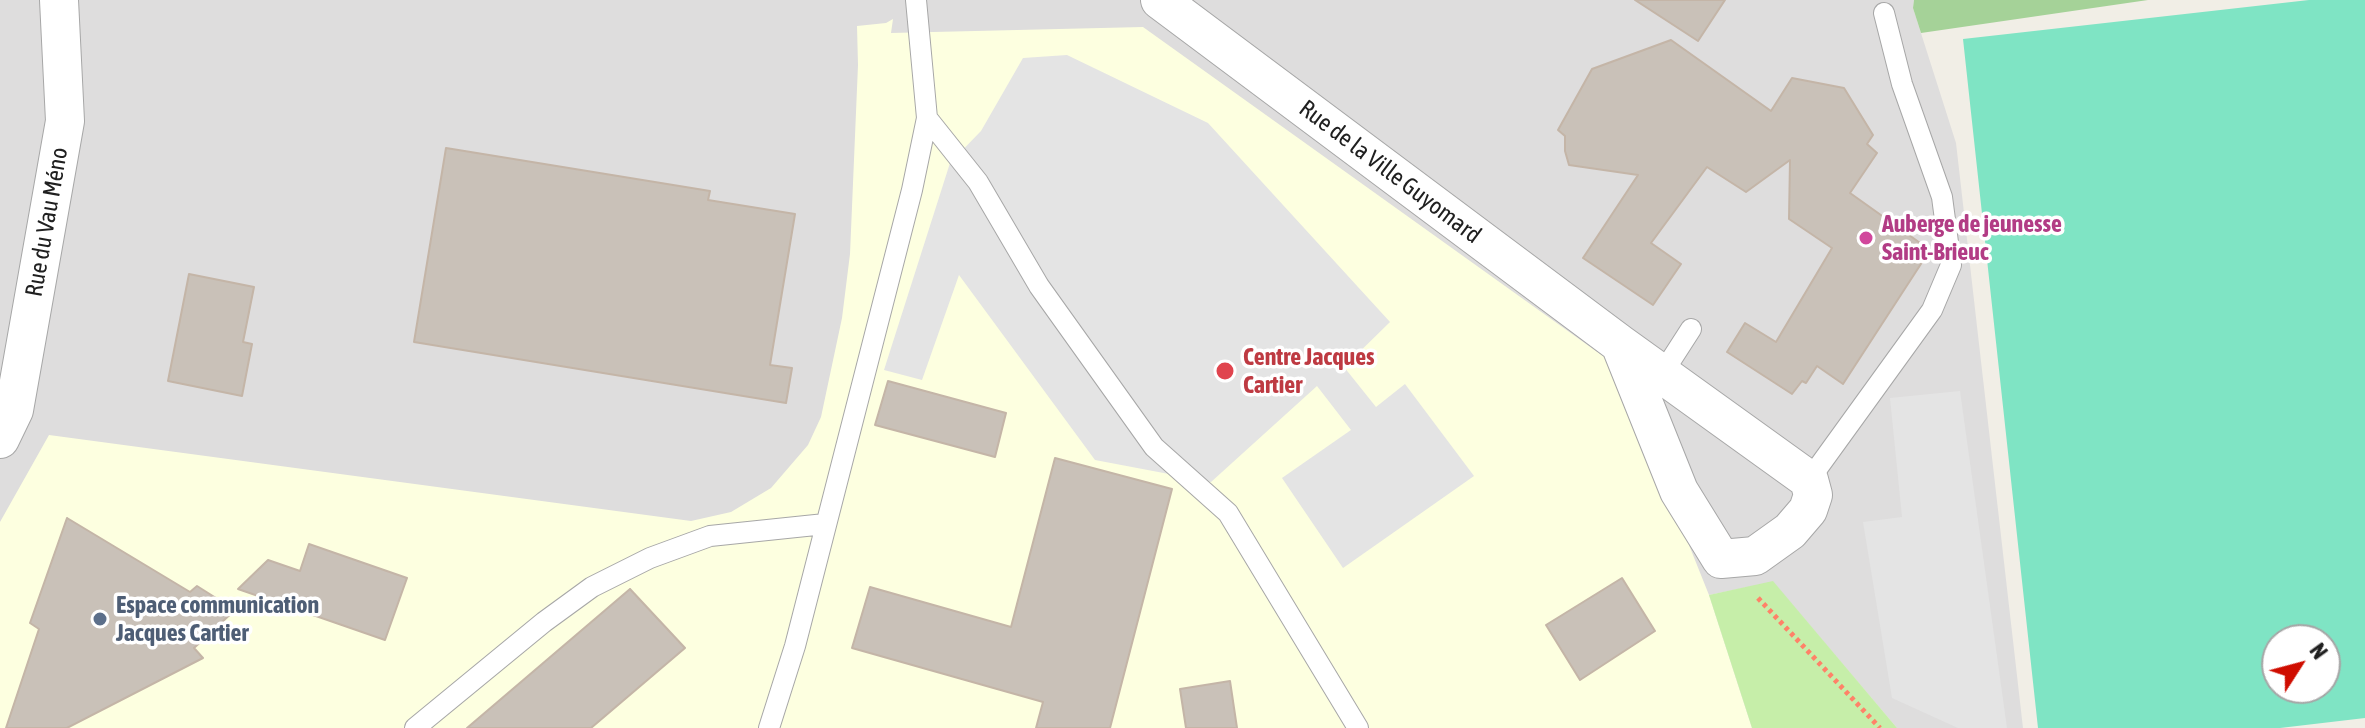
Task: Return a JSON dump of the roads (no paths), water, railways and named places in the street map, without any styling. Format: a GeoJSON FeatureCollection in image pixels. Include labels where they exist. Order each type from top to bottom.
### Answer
{"type":"FeatureCollection","features":[{"type":"Feature","properties":{"kind":"street","name":"Rue du Vau Méno"},"geometry":{"type":"LineString","coordinates":[[0,439],[14,410],[65,121],[59,0]]}},
{"type":"Feature","properties":{"kind":"street","name":"Rue de la Ville Guyomard"},"geometry":{"type":"LineString","coordinates":[[1160,0],[1620,344],[1809,480]]}},
{"type":"Feature","properties":{"kind":"street"},"geometry":{"type":"LineString","coordinates":[[1620,344],[1679,491],[1721,559],[1755,556],[1790,531],[1808,510],[1813,495],[1809,480]]}},
{"type":"Feature","properties":{"kind":"lane"},"geometry":{"type":"LineString","coordinates":[[769,728],[795,646],[912,190],[927,118],[916,0]]}},
{"type":"Feature","properties":{"kind":"lane"},"geometry":{"type":"LineString","coordinates":[[1809,480],[1932,310],[1951,265],[1942,197],[1902,84],[1884,13]]}},
{"type":"Feature","properties":{"kind":"lane"},"geometry":{"type":"LineString","coordinates":[[927,118],[978,182],[1039,286],[1154,447],[1228,513],[1358,728]]}},
{"type":"Feature","properties":{"kind":"lane"},"geometry":{"type":"LineString","coordinates":[[1662,374],[1691,329]]}},
{"type":"Feature","properties":{"kind":"lane"},"geometry":{"type":"LineString","coordinates":[[415,728],[556,613],[592,587],[638,564],[710,536],[825,524]]}},
{"type":"Feature","properties":{"kind":"place","name":"Auberge de jeunesse Saint-Brieuc"},"geometry":{"type":"Point","coordinates":[1866,238]}},
{"type":"Feature","properties":{"kind":"place","name":"Centre Jacques Cartier"},"geometry":{"type":"Point","coordinates":[1225,371]}},
{"type":"Feature","properties":{"kind":"place","name":"Espace communication Jacques Cartier"},"geometry":{"type":"Point","coordinates":[100,619]}}]}
